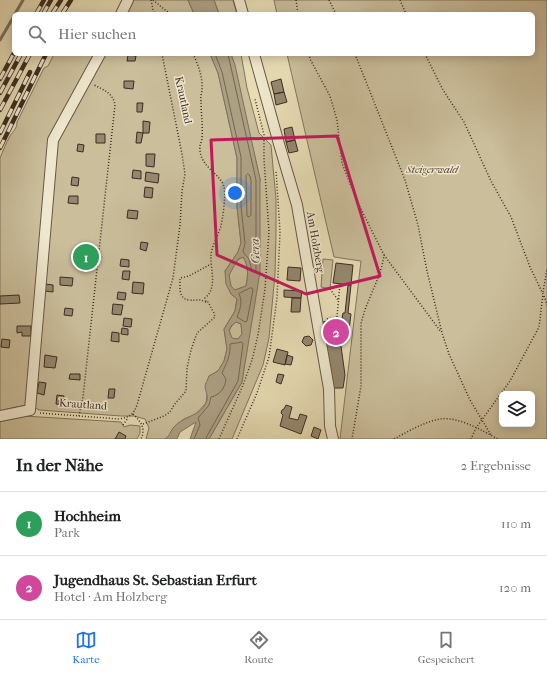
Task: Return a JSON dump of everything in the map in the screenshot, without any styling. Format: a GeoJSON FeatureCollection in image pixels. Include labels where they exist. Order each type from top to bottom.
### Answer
{"type":"FeatureCollection","features":[{"type":"Feature","properties":{"kind":"street"},"geometry":{"type":"LineString","coordinates":[[122,12],[128,0]]}},
{"type":"Feature","properties":{"kind":"street"},"geometry":{"type":"LineString","coordinates":[[239,0],[242,12]]}},
{"type":"Feature","properties":{"kind":"street"},"geometry":{"type":"LineString","coordinates":[[0,416],[30,410],[53,140],[99,56]]}},
{"type":"Feature","properties":{"kind":"street","name":"Am Holzberg"},"geometry":{"type":"LineString","coordinates":[[255,56],[276,136],[297,205],[329,389],[330,426],[333,439]]}},
{"type":"Feature","properties":{"kind":"path"},"geometry":{"type":"LineString","coordinates":[[152,0],[154,12]]}},
{"type":"Feature","properties":{"kind":"path"},"geometry":{"type":"LineString","coordinates":[[152,0],[167,12]]}},
{"type":"Feature","properties":{"kind":"path"},"geometry":{"type":"LineString","coordinates":[[296,0],[298,12]]}},
{"type":"Feature","properties":{"kind":"path"},"geometry":{"type":"LineString","coordinates":[[329,0],[335,12]]}},
{"type":"Feature","properties":{"kind":"path"},"geometry":{"type":"LineString","coordinates":[[400,0],[405,12]]}},
{"type":"Feature","properties":{"kind":"path","name":"Krautland"},"geometry":{"type":"LineString","coordinates":[[133,414],[137,405],[173,278],[185,174],[162,56]]}},
{"type":"Feature","properties":{"kind":"path"},"geometry":{"type":"LineString","coordinates":[[194,56],[202,80],[200,100],[202,139],[200,150],[205,163],[224,185],[225,193],[221,226],[212,252],[211,264],[213,276],[211,289],[209,295],[205,298],[206,302]]}},
{"type":"Feature","properties":{"kind":"path"},"geometry":{"type":"LineString","coordinates":[[310,56],[330,96],[338,120],[342,163],[356,199],[384,255],[442,334]]}},
{"type":"Feature","properties":{"kind":"path"},"geometry":{"type":"LineString","coordinates":[[356,56],[406,180],[418,225],[442,334],[457,374],[470,400],[491,435]]}},
{"type":"Feature","properties":{"kind":"path"},"geometry":{"type":"LineString","coordinates":[[426,56],[443,90],[464,122],[491,181],[511,217],[530,267],[547,305]]}},
{"type":"Feature","properties":{"kind":"path"},"geometry":{"type":"LineString","coordinates":[[79,416],[83,397],[115,105],[114,99],[110,94],[86,80]]}},
{"type":"Feature","properties":{"kind":"path"},"geometry":{"type":"LineString","coordinates":[[219,439],[243,385],[252,360],[258,335],[265,288],[269,232],[264,159],[264,135],[254,93]]}},
{"type":"Feature","properties":{"kind":"path"},"geometry":{"type":"LineString","coordinates":[[237,439],[257,393],[269,357],[277,298],[280,232],[275,165]]}},
{"type":"Feature","properties":{"kind":"path"},"geometry":{"type":"LineString","coordinates":[[352,439],[361,386],[361,324],[380,273],[384,255]]}},
{"type":"Feature","properties":{"kind":"path"},"geometry":{"type":"LineString","coordinates":[[143,424],[164,416],[170,412],[186,391],[187,368],[197,333],[215,317],[208,302],[200,299],[189,300],[182,296],[180,292],[180,278],[189,276],[211,264]]}},
{"type":"Feature","properties":{"kind":"path"},"geometry":{"type":"LineString","coordinates":[[471,439],[476,428],[510,381],[540,327],[547,269]]}},
{"type":"Feature","properties":{"kind":"path"},"geometry":{"type":"LineString","coordinates":[[338,326],[337,317],[340,284]]}},
{"type":"Feature","properties":{"kind":"path"},"geometry":{"type":"LineString","coordinates":[[330,289],[339,301]]}},
{"type":"Feature","properties":{"kind":"path"},"geometry":{"type":"LineString","coordinates":[[323,320],[337,317]]}},
{"type":"Feature","properties":{"kind":"path","name":"Krautland"},"geometry":{"type":"LineString","coordinates":[[30,410],[36,413],[119,419],[128,418]]}},
{"type":"Feature","properties":{"kind":"path"},"geometry":{"type":"LineString","coordinates":[[123,425],[133,414],[143,424],[144,433],[142,439]]}},
{"type":"Feature","properties":{"kind":"path"},"geometry":{"type":"LineString","coordinates":[[394,439],[416,427],[441,419],[456,420],[498,439]]}},
{"type":"Feature","properties":{"kind":"highlighted area"},"geometry":{"type":"Polygon","coordinates":[[[337,136],[380,276],[306,294],[217,255],[211,140],[337,136]]]}},
{"type":"Feature","properties":{"kind":"green space"},"geometry":{"type":"Polygon","coordinates":[[[133,0],[188,0],[193,12],[126,12],[133,0]]]}},
{"type":"Feature","properties":{"kind":"green space"},"geometry":{"type":"Polygon","coordinates":[[[214,0],[233,0],[236,12],[218,12],[214,0]]]}},
{"type":"Feature","properties":{"kind":"green space","name":"Steigerwald"},"geometry":{"type":"Polygon","coordinates":[[[274,0],[547,0],[547,439],[340,439],[361,261],[334,257],[287,56],[535,56],[535,12],[277,12],[274,0]]]}},
{"type":"Feature","properties":{"kind":"green space"},"geometry":{"type":"Polygon","coordinates":[[[53,56],[211,56],[218,73],[237,158],[237,207],[241,243],[238,252],[225,271],[231,294],[237,298],[235,311],[224,329],[227,349],[224,361],[218,371],[209,376],[206,403],[195,415],[184,419],[174,427],[170,436],[165,439],[146,439],[149,428],[145,419],[134,416],[39,410],[30,406],[15,407],[0,411],[0,158],[44,68],[48,66],[53,56]]]}},
{"type":"Feature","properties":{"kind":"green space"},"geometry":{"type":"Polygon","coordinates":[[[231,56],[241,56],[247,88],[259,133],[271,145],[276,199],[275,274],[269,338],[263,365],[232,439],[209,439],[242,382],[260,179],[231,56]]]}},
{"type":"Feature","properties":{"kind":"green space"},"geometry":{"type":"Polygon","coordinates":[[[243,257],[248,271],[246,286],[235,290],[231,286],[229,276],[236,262],[243,257]]]}},
{"type":"Feature","properties":{"kind":"green space"},"geometry":{"type":"Polygon","coordinates":[[[323,259],[333,260],[330,289],[321,287],[323,259]]]}},
{"type":"Feature","properties":{"kind":"green space"},"geometry":{"type":"Polygon","coordinates":[[[236,322],[241,324],[242,334],[238,339],[232,339],[230,329],[236,322]]]}},
{"type":"Feature","properties":{"kind":"green space"},"geometry":{"type":"Polygon","coordinates":[[[24,416],[121,422],[124,427],[130,425],[140,426],[140,433],[137,439],[0,439],[0,421],[24,416]]]}},
{"type":"Feature","properties":{"kind":"water"},"geometry":{"type":"Polygon","coordinates":[[[188,0],[214,0],[218,12],[193,12],[188,0]]]}},
{"type":"Feature","properties":{"kind":"water","name":"Gera"},"geometry":{"type":"Polygon","coordinates":[[[211,56],[232,56],[235,65],[260,179],[260,272],[242,382],[209,439],[190,439],[196,422],[180,432],[177,439],[165,439],[178,423],[203,408],[207,401],[205,384],[209,376],[218,371],[224,361],[227,349],[224,329],[235,311],[237,299],[231,294],[226,284],[225,271],[238,252],[241,243],[237,207],[237,158],[218,73],[211,56]],[[243,257],[238,259],[229,275],[231,286],[235,290],[246,286],[248,271],[243,257]],[[236,322],[231,326],[229,330],[232,338],[238,339],[242,334],[241,324],[236,322]]]}},
{"type":"Feature","properties":{"kind":"building"},"geometry":{"type":"Polygon","coordinates":[[[128,56],[136,56],[135,61],[127,61],[128,56]]]}},
{"type":"Feature","properties":{"kind":"building"},"geometry":{"type":"Polygon","coordinates":[[[281,79],[284,92],[274,94],[271,82],[281,79]]]}},
{"type":"Feature","properties":{"kind":"building"},"geometry":{"type":"Polygon","coordinates":[[[124,81],[134,81],[133,89],[124,88],[124,81]]]}},
{"type":"Feature","properties":{"kind":"building"},"geometry":{"type":"Polygon","coordinates":[[[284,92],[287,102],[276,105],[274,94],[284,92]]]}},
{"type":"Feature","properties":{"kind":"building"},"geometry":{"type":"Polygon","coordinates":[[[137,103],[143,103],[142,112],[137,112],[137,103]]]}},
{"type":"Feature","properties":{"kind":"building"},"geometry":{"type":"Polygon","coordinates":[[[143,121],[150,122],[149,133],[143,133],[143,121]]]}},
{"type":"Feature","properties":{"kind":"building"},"geometry":{"type":"Polygon","coordinates":[[[292,127],[295,140],[286,142],[284,129],[292,127]]]}},
{"type":"Feature","properties":{"kind":"building"},"geometry":{"type":"Polygon","coordinates":[[[137,132],[143,133],[141,143],[136,143],[137,132]]]}},
{"type":"Feature","properties":{"kind":"building"},"geometry":{"type":"Polygon","coordinates":[[[96,134],[105,134],[105,143],[96,143],[96,134]]]}},
{"type":"Feature","properties":{"kind":"building"},"geometry":{"type":"Polygon","coordinates":[[[295,140],[298,151],[289,153],[286,142],[295,140]]]}},
{"type":"Feature","properties":{"kind":"building"},"geometry":{"type":"Polygon","coordinates":[[[78,144],[84,145],[83,152],[77,151],[78,144]]]}},
{"type":"Feature","properties":{"kind":"building"},"geometry":{"type":"Polygon","coordinates":[[[146,154],[155,154],[154,167],[146,166],[146,154]]]}},
{"type":"Feature","properties":{"kind":"building"},"geometry":{"type":"Polygon","coordinates":[[[133,170],[141,171],[141,179],[132,178],[133,170]]]}},
{"type":"Feature","properties":{"kind":"building"},"geometry":{"type":"Polygon","coordinates":[[[146,172],[159,174],[158,183],[145,181],[146,172]]]}},
{"type":"Feature","properties":{"kind":"building"},"geometry":{"type":"Polygon","coordinates":[[[72,177],[79,178],[78,186],[71,185],[72,177]]]}},
{"type":"Feature","properties":{"kind":"building"},"geometry":{"type":"Polygon","coordinates":[[[145,187],[153,188],[152,198],[144,197],[145,187]]]}},
{"type":"Feature","properties":{"kind":"building"},"geometry":{"type":"Polygon","coordinates":[[[69,196],[78,196],[78,204],[68,203],[69,196]]]}},
{"type":"Feature","properties":{"kind":"building"},"geometry":{"type":"Polygon","coordinates":[[[128,210],[138,211],[137,219],[127,218],[128,210]]]}},
{"type":"Feature","properties":{"kind":"building"},"geometry":{"type":"Polygon","coordinates":[[[141,242],[148,243],[146,251],[140,249],[141,242]]]}},
{"type":"Feature","properties":{"kind":"building"},"geometry":{"type":"Polygon","coordinates":[[[121,259],[129,260],[129,267],[120,266],[121,259]]]}},
{"type":"Feature","properties":{"kind":"building"},"geometry":{"type":"Polygon","coordinates":[[[336,263],[353,265],[351,285],[333,283],[336,263]]]}},
{"type":"Feature","properties":{"kind":"building"},"geometry":{"type":"Polygon","coordinates":[[[288,267],[301,268],[300,281],[287,280],[288,267]]]}},
{"type":"Feature","properties":{"kind":"building"},"geometry":{"type":"Polygon","coordinates":[[[123,271],[130,271],[129,280],[122,279],[123,271]]]}},
{"type":"Feature","properties":{"kind":"building"},"geometry":{"type":"Polygon","coordinates":[[[60,277],[73,278],[72,286],[60,285],[60,277]]]}},
{"type":"Feature","properties":{"kind":"building"},"geometry":{"type":"Polygon","coordinates":[[[133,282],[144,283],[143,294],[132,293],[133,282]]]}},
{"type":"Feature","properties":{"kind":"building"},"geometry":{"type":"Polygon","coordinates":[[[45,284],[53,285],[53,292],[45,291],[45,284]]]}},
{"type":"Feature","properties":{"kind":"building"},"geometry":{"type":"Polygon","coordinates":[[[348,285],[351,285],[348,313],[351,314],[348,338],[340,339],[345,375],[343,388],[331,388],[322,322],[335,320],[336,326],[341,325],[343,313],[345,313],[348,285]]]}},
{"type":"Feature","properties":{"kind":"building"},"geometry":{"type":"Polygon","coordinates":[[[284,290],[302,291],[301,298],[284,297],[284,290]]]}},
{"type":"Feature","properties":{"kind":"building"},"geometry":{"type":"Polygon","coordinates":[[[118,292],[126,293],[125,300],[117,299],[118,292]]]}},
{"type":"Feature","properties":{"kind":"building"},"geometry":{"type":"Polygon","coordinates":[[[19,295],[20,303],[0,304],[0,296],[19,295]]]}},
{"type":"Feature","properties":{"kind":"building"},"geometry":{"type":"Polygon","coordinates":[[[292,298],[301,298],[300,312],[291,312],[292,298]]]}},
{"type":"Feature","properties":{"kind":"building"},"geometry":{"type":"Polygon","coordinates":[[[113,304],[123,305],[121,315],[112,314],[113,304]]]}},
{"type":"Feature","properties":{"kind":"building"},"geometry":{"type":"Polygon","coordinates":[[[65,308],[73,309],[72,316],[64,315],[65,308]]]}},
{"type":"Feature","properties":{"kind":"building"},"geometry":{"type":"Polygon","coordinates":[[[124,318],[132,319],[131,327],[123,326],[124,318]]]}},
{"type":"Feature","properties":{"kind":"building"},"geometry":{"type":"Polygon","coordinates":[[[17,326],[31,326],[31,336],[22,336],[22,332],[17,333],[17,326]]]}},
{"type":"Feature","properties":{"kind":"building"},"geometry":{"type":"Polygon","coordinates":[[[122,328],[128,329],[128,335],[121,334],[122,328]]]}},
{"type":"Feature","properties":{"kind":"building"},"geometry":{"type":"Polygon","coordinates":[[[112,332],[119,333],[119,342],[111,341],[112,332]]]}},
{"type":"Feature","properties":{"kind":"building"},"geometry":{"type":"Polygon","coordinates":[[[309,336],[313,340],[311,345],[306,346],[302,342],[304,337],[309,336]]]}},
{"type":"Feature","properties":{"kind":"building"},"geometry":{"type":"Polygon","coordinates":[[[2,339],[10,340],[9,348],[1,347],[2,339]]]}},
{"type":"Feature","properties":{"kind":"building"},"geometry":{"type":"Polygon","coordinates":[[[277,349],[288,352],[285,365],[273,362],[277,349]]]}},
{"type":"Feature","properties":{"kind":"building"},"geometry":{"type":"Polygon","coordinates":[[[45,355],[57,357],[55,368],[44,367],[45,355]]]}},
{"type":"Feature","properties":{"kind":"building"},"geometry":{"type":"Polygon","coordinates":[[[287,355],[293,357],[291,365],[285,364],[287,355]]]}},
{"type":"Feature","properties":{"kind":"building"},"geometry":{"type":"Polygon","coordinates":[[[70,374],[80,374],[80,380],[69,379],[70,374]]]}},
{"type":"Feature","properties":{"kind":"building"},"geometry":{"type":"Polygon","coordinates":[[[278,374],[284,375],[281,384],[276,382],[278,374]]]}},
{"type":"Feature","properties":{"kind":"building"},"geometry":{"type":"Polygon","coordinates":[[[39,382],[46,383],[44,395],[37,393],[39,382]]]}},
{"type":"Feature","properties":{"kind":"building"},"geometry":{"type":"Polygon","coordinates":[[[109,389],[115,389],[114,398],[108,398],[109,389]]]}},
{"type":"Feature","properties":{"kind":"building"},"geometry":{"type":"Polygon","coordinates":[[[57,395],[64,396],[63,405],[56,404],[57,395]]]}},
{"type":"Feature","properties":{"kind":"building"},"geometry":{"type":"Polygon","coordinates":[[[286,405],[292,407],[289,418],[298,420],[300,414],[307,416],[301,434],[280,426],[283,415],[281,413],[286,405]]]}},
{"type":"Feature","properties":{"kind":"building"},"geometry":{"type":"Polygon","coordinates":[[[314,427],[321,430],[318,439],[311,436],[314,427]]]}},
{"type":"Feature","properties":{"kind":"building"},"geometry":{"type":"Polygon","coordinates":[[[119,432],[126,436],[125,439],[115,439],[119,432]]]}},
{"type":"Feature","properties":{"kind":"waterway"},"geometry":{"type":"LineString","coordinates":[[16,12],[23,0]]}},
{"type":"Feature","properties":{"kind":"waterway"},"geometry":{"type":"LineString","coordinates":[[0,40],[12,19]]}},
{"type":"Feature","properties":{"kind":"railway"},"geometry":{"type":"LineString","coordinates":[[37,12],[44,0]]}},
{"type":"Feature","properties":{"kind":"railway"},"geometry":{"type":"LineString","coordinates":[[44,12],[51,0]]}},
{"type":"Feature","properties":{"kind":"railway"},"geometry":{"type":"LineString","coordinates":[[53,12],[61,0]]}},
{"type":"Feature","properties":{"kind":"railway"},"geometry":{"type":"LineString","coordinates":[[63,12],[71,0]]}},
{"type":"Feature","properties":{"kind":"railway"},"geometry":{"type":"LineString","coordinates":[[0,79],[12,56]]}},
{"type":"Feature","properties":{"kind":"railway"},"geometry":{"type":"LineString","coordinates":[[0,93],[20,56]]}},
{"type":"Feature","properties":{"kind":"railway"},"geometry":{"type":"LineString","coordinates":[[0,110],[29,56]]}},
{"type":"Feature","properties":{"kind":"railway"},"geometry":{"type":"LineString","coordinates":[[0,148],[45,56]]}},
{"type":"Feature","properties":{"kind":"railway"},"geometry":{"type":"LineString","coordinates":[[0,133],[30,72]]}},
{"type":"Feature","properties":{"kind":"place","name":"Hochheim"},"geometry":{"type":"Point","coordinates":[86,257]}},
{"type":"Feature","properties":{"kind":"place","name":"Jugendhaus St. Sebastian Erfurt"},"geometry":{"type":"Point","coordinates":[336,332]}}]}
